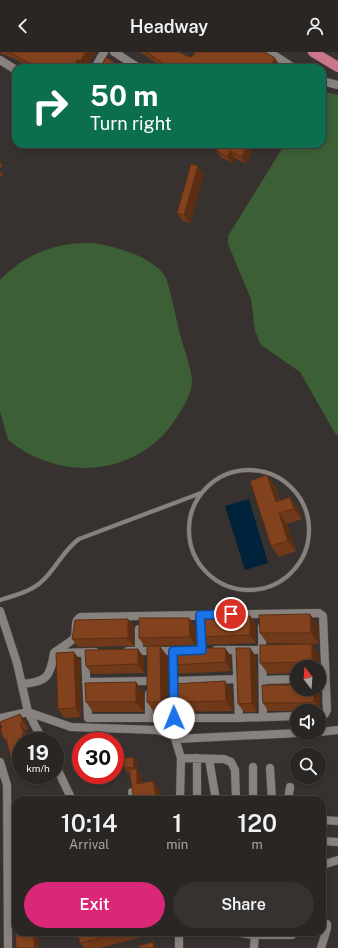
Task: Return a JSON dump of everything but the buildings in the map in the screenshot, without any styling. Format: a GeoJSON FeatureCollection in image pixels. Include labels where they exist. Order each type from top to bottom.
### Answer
{"type":"FeatureCollection","features":[{"type":"Feature","properties":{"kind":"main road"},"geometry":{"type":"LineString","coordinates":[[313,52],[338,67]]}},
{"type":"Feature","properties":{"kind":"street"},"geometry":{"type":"LineString","coordinates":[[97,64],[104,52]]}},
{"type":"Feature","properties":{"kind":"street"},"geometry":{"type":"LineString","coordinates":[[114,52],[133,64]]}},
{"type":"Feature","properties":{"kind":"street"},"geometry":{"type":"LineString","coordinates":[[269,52],[288,64]]}},
{"type":"Feature","properties":{"kind":"street"},"geometry":{"type":"LineString","coordinates":[[0,60],[12,68]]}},
{"type":"Feature","properties":{"kind":"street"},"geometry":{"type":"LineString","coordinates":[[326,82],[338,84]]}},
{"type":"Feature","properties":{"kind":"street"},"geometry":{"type":"LineString","coordinates":[[0,611],[17,662],[28,712],[38,732]]}},
{"type":"Feature","properties":{"kind":"street"},"geometry":{"type":"LineString","coordinates":[[261,614],[263,717]]}},
{"type":"Feature","properties":{"kind":"street"},"geometry":{"type":"LineString","coordinates":[[22,684],[40,683],[51,672],[54,653],[75,638],[78,618],[322,614],[324,616],[321,660]]}},
{"type":"Feature","properties":{"kind":"street"},"geometry":{"type":"LineString","coordinates":[[200,615],[202,650]]}},
{"type":"Feature","properties":{"kind":"street"},"geometry":{"type":"LineString","coordinates":[[139,616],[139,651]]}},
{"type":"Feature","properties":{"kind":"street"},"geometry":{"type":"LineString","coordinates":[[236,650],[239,718]]}},
{"type":"Feature","properties":{"kind":"street"},"geometry":{"type":"LineString","coordinates":[[116,652],[139,651],[149,655],[173,651],[278,650]]}},
{"type":"Feature","properties":{"kind":"street"},"geometry":{"type":"LineString","coordinates":[[173,651],[174,718]]}},
{"type":"Feature","properties":{"kind":"street"},"geometry":{"type":"LineString","coordinates":[[85,652],[88,718],[239,718],[290,716]]}},
{"type":"Feature","properties":{"kind":"street"},"geometry":{"type":"LineString","coordinates":[[54,653],[101,652]]}},
{"type":"Feature","properties":{"kind":"street"},"geometry":{"type":"LineString","coordinates":[[86,682],[149,677],[149,718]]}},
{"type":"Feature","properties":{"kind":"street"},"geometry":{"type":"LineString","coordinates":[[174,681],[237,679]]}},
{"type":"Feature","properties":{"kind":"street"},"geometry":{"type":"LineString","coordinates":[[262,680],[290,679]]}},
{"type":"Feature","properties":{"kind":"street"},"geometry":{"type":"LineString","coordinates":[[325,696],[326,712]]}},
{"type":"Feature","properties":{"kind":"street"},"geometry":{"type":"LineString","coordinates":[[0,718],[28,712],[71,727],[165,731],[174,734],[181,758],[180,796]]}},
{"type":"Feature","properties":{"kind":"street"},"geometry":{"type":"LineString","coordinates":[[326,731],[338,730]]}},
{"type":"Feature","properties":{"kind":"street"},"geometry":{"type":"LineString","coordinates":[[176,739],[290,733]]}},
{"type":"Feature","properties":{"kind":"street"},"geometry":{"type":"LineString","coordinates":[[181,758],[224,759],[231,762],[235,770],[236,796]]}},
{"type":"Feature","properties":{"kind":"street"},"geometry":{"type":"LineString","coordinates":[[197,758],[197,796]]}},
{"type":"Feature","properties":{"kind":"street"},"geometry":{"type":"LineString","coordinates":[[209,759],[215,796]]}},
{"type":"Feature","properties":{"kind":"street"},"geometry":{"type":"LineString","coordinates":[[0,762],[8,785],[4,797],[8,948]]}},
{"type":"Feature","properties":{"kind":"street"},"geometry":{"type":"LineString","coordinates":[[253,767],[254,796]]}},
{"type":"Feature","properties":{"kind":"street"},"geometry":{"type":"LineString","coordinates":[[270,768],[272,796]]}},
{"type":"Feature","properties":{"kind":"street"},"geometry":{"type":"LineString","coordinates":[[64,783],[70,796]]}},
{"type":"Feature","properties":{"kind":"street"},"geometry":{"type":"LineString","coordinates":[[289,796],[290,787]]}},
{"type":"Feature","properties":{"kind":"street"},"geometry":{"type":"LineString","coordinates":[[326,820],[338,820]]}},
{"type":"Feature","properties":{"kind":"street"},"geometry":{"type":"LineString","coordinates":[[326,841],[338,842]]}},
{"type":"Feature","properties":{"kind":"street"},"geometry":{"type":"LineString","coordinates":[[326,864],[338,860]]}},
{"type":"Feature","properties":{"kind":"street"},"geometry":{"type":"LineString","coordinates":[[179,936],[179,948]]}},
{"type":"Feature","properties":{"kind":"street"},"geometry":{"type":"LineString","coordinates":[[254,948],[255,936]]}},
{"type":"Feature","properties":{"kind":"street"},"geometry":{"type":"LineString","coordinates":[[321,948],[325,936]]}},
{"type":"Feature","properties":{"kind":"lane"},"geometry":{"type":"LineString","coordinates":[[0,600],[29,590],[40,583],[64,552],[79,539],[202,493],[218,479],[238,472],[259,472],[270,474],[284,482],[296,493],[302,502],[308,522],[307,543],[299,563],[280,581],[265,588],[254,590],[233,588],[214,579],[199,563],[194,554],[190,539],[189,523],[192,512],[202,493]]}},
{"type":"Feature","properties":{"kind":"green space"},"geometry":{"type":"Polygon","coordinates":[[[326,92],[338,95],[338,435],[336,435],[300,372],[261,345],[255,331],[251,299],[228,244],[228,236],[283,148],[326,148],[326,92]]]}},
{"type":"Feature","properties":{"kind":"green space"},"geometry":{"type":"Polygon","coordinates":[[[92,243],[122,249],[132,253],[151,263],[165,276],[169,286],[180,334],[192,376],[192,386],[189,395],[177,417],[161,437],[142,452],[121,462],[98,467],[75,467],[51,463],[29,454],[8,440],[0,411],[0,280],[20,263],[42,251],[66,245],[92,243]]]}},
{"type":"Feature","properties":{"kind":"water"},"geometry":{"type":"Polygon","coordinates":[[[249,499],[268,563],[245,570],[225,506],[249,499]]]}},
{"type":"Feature","properties":{"kind":"route"},"geometry":{"type":"LineString","coordinates":[[174,718],[173,651],[202,650],[200,615],[231,614]]}}]}
